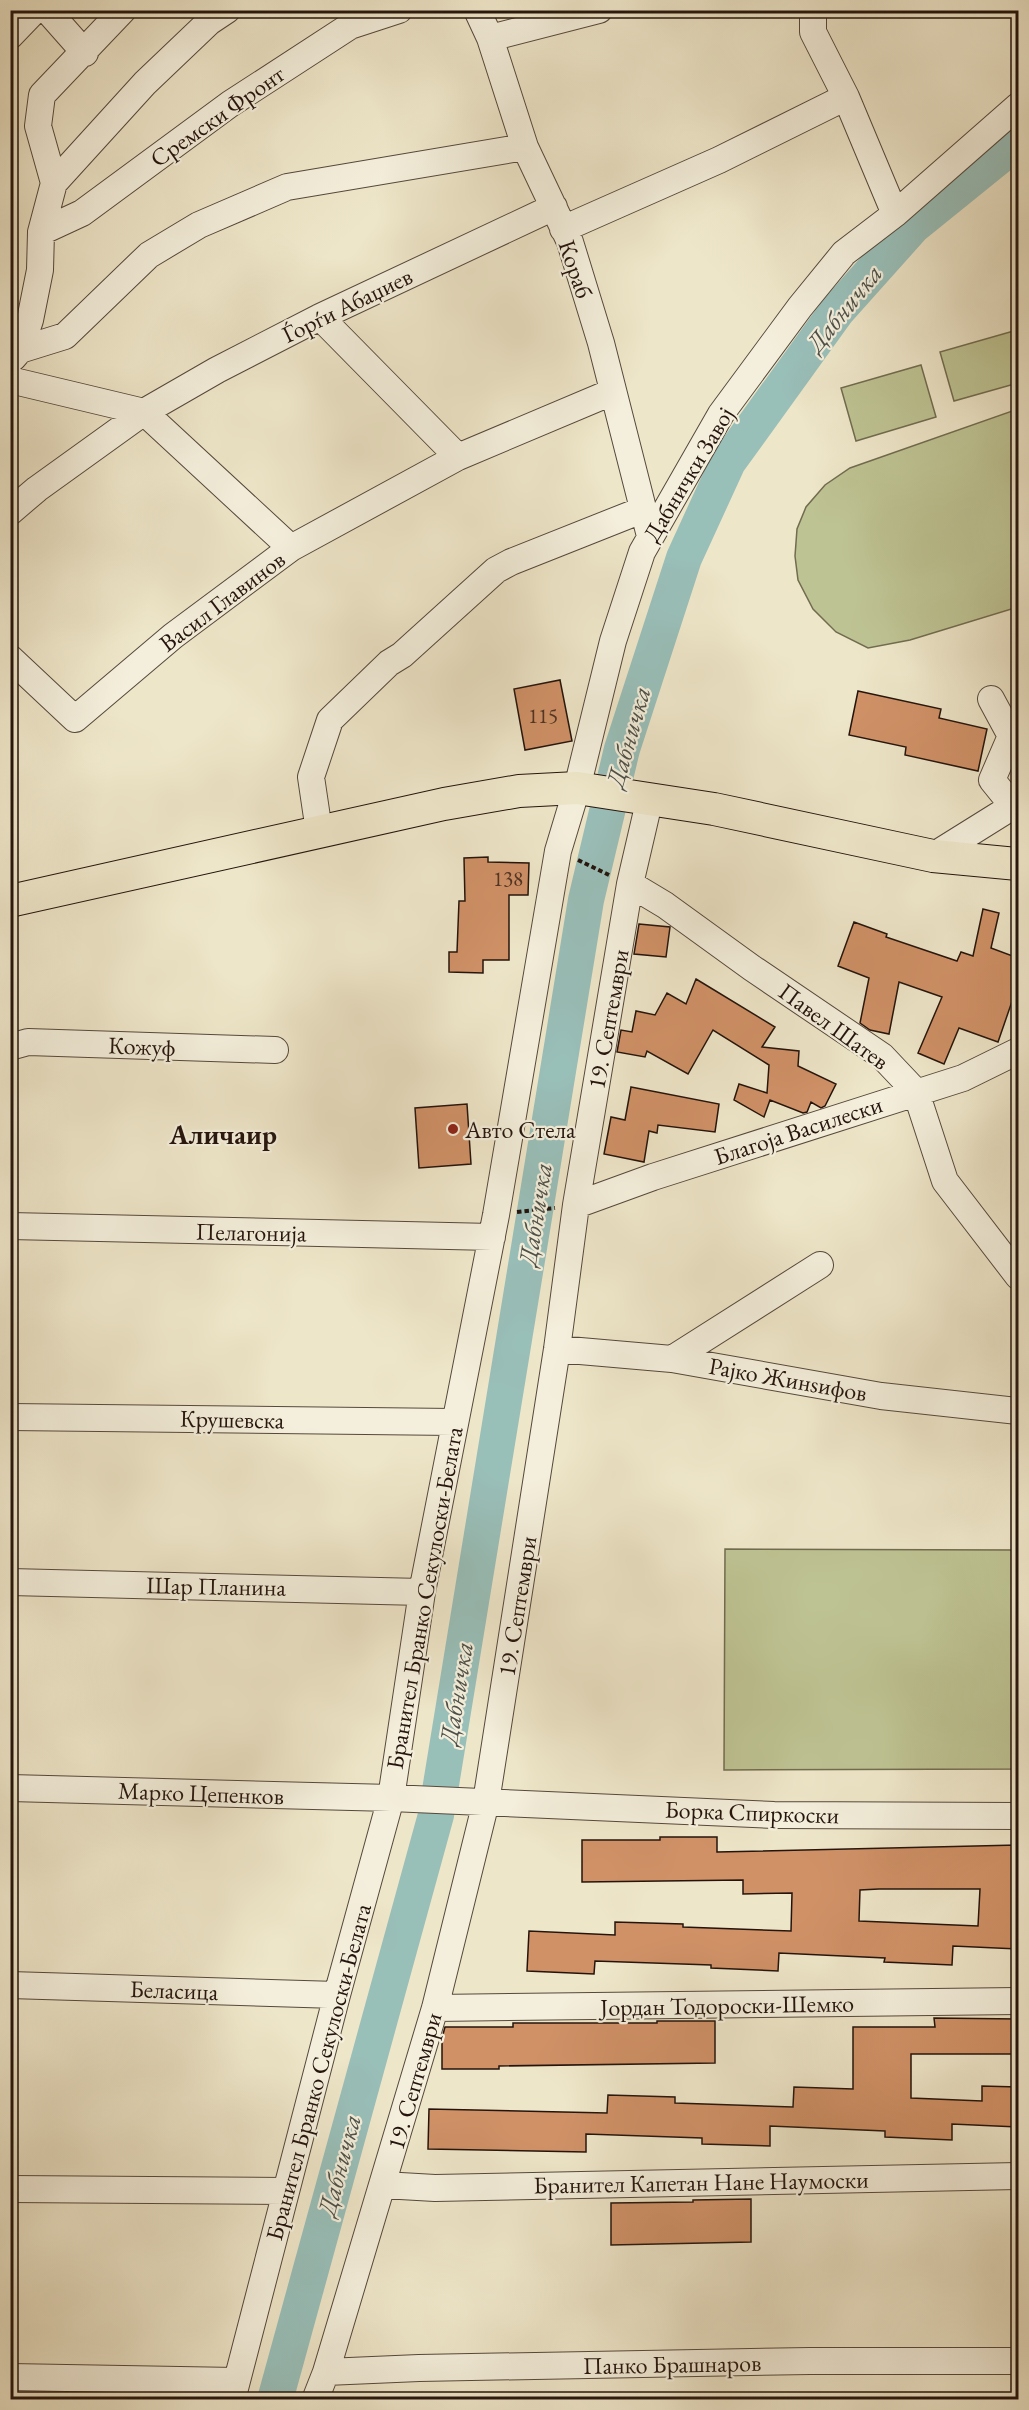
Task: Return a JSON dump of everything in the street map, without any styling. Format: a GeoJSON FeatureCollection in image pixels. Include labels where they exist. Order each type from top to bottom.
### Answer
{"type":"FeatureCollection","features":[{"type":"Feature","properties":{"kind":"main road"},"geometry":{"type":"LineString","coordinates":[[10,901],[444,804],[519,791],[577,788],[650,798],[933,856],[1018,864]]}},
{"type":"Feature","properties":{"kind":"street"},"geometry":{"type":"LineString","coordinates":[[10,36],[35,10]]}},
{"type":"Feature","properties":{"kind":"street"},"geometry":{"type":"LineString","coordinates":[[47,10],[84,53]]}},
{"type":"Feature","properties":{"kind":"street"},"geometry":{"type":"LineString","coordinates":[[54,183],[38,126],[42,95],[123,10]]}},
{"type":"Feature","properties":{"kind":"street"},"geometry":{"type":"LineString","coordinates":[[15,355],[30,320],[40,270],[41,232],[54,183],[146,83],[209,22],[227,10]]}},
{"type":"Feature","properties":{"kind":"street","name":"Сремски Фронт"},"geometry":{"type":"LineString","coordinates":[[41,232],[82,213],[230,104],[350,26],[399,10]]}},
{"type":"Feature","properties":{"kind":"street","name":"Кораб"},"geometry":{"type":"LineString","coordinates":[[477,10],[490,38],[525,147],[570,242],[650,536]]}},
{"type":"Feature","properties":{"kind":"street"},"geometry":{"type":"LineString","coordinates":[[490,38],[599,10]]}},
{"type":"Feature","properties":{"kind":"street"},"geometry":{"type":"LineString","coordinates":[[813,10],[813,32],[846,97],[895,214]]}},
{"type":"Feature","properties":{"kind":"street"},"geometry":{"type":"LineString","coordinates":[[559,218],[719,160],[846,97]]}},
{"type":"Feature","properties":{"kind":"street","name":"Дабнички Завој"},"geometry":{"type":"LineString","coordinates":[[577,788],[613,641],[642,552],[721,414],[800,307],[844,253],[895,214],[1018,106]]}},
{"type":"Feature","properties":{"kind":"street"},"geometry":{"type":"LineString","coordinates":[[15,355],[65,336],[149,255],[199,225],[287,187],[525,147]]}},
{"type":"Feature","properties":{"kind":"street","name":"Ѓорѓи Абаџиев"},"geometry":{"type":"LineString","coordinates":[[10,512],[37,489],[144,412],[217,370],[320,317],[559,218]]}},
{"type":"Feature","properties":{"kind":"street"},"geometry":{"type":"LineString","coordinates":[[320,317],[458,457]]}},
{"type":"Feature","properties":{"kind":"street"},"geometry":{"type":"LineString","coordinates":[[10,380],[144,412],[291,548]]}},
{"type":"Feature","properties":{"kind":"street","name":"Васил Главинов"},"geometry":{"type":"LineString","coordinates":[[10,658],[75,719],[174,636],[291,548],[458,457],[612,392]]}},
{"type":"Feature","properties":{"kind":"street"},"geometry":{"type":"LineString","coordinates":[[319,831],[310,777],[330,720],[389,663],[402,655],[496,570],[642,510]]}},
{"type":"Feature","properties":{"kind":"street"},"geometry":{"type":"LineString","coordinates":[[933,856],[1016,804],[992,780],[1011,736],[991,699]]}},
{"type":"Feature","properties":{"kind":"street","name":"Бранител Бранко Секулоски-Белата"},"geometry":{"type":"LineString","coordinates":[[234,2390],[391,1798],[422,1592],[494,1226],[558,851],[577,788]]}},
{"type":"Feature","properties":{"kind":"street","name":"19. Септември"},"geometry":{"type":"LineString","coordinates":[[315,2400],[326,2372],[435,2008],[486,1802],[557,1349],[576,1205],[630,885],[650,798]]}},
{"type":"Feature","properties":{"kind":"street","name":"Павел Шатев"},"geometry":{"type":"LineString","coordinates":[[630,885],[665,905],[752,968],[882,1056],[916,1092],[945,1181],[1018,1276]]}},
{"type":"Feature","properties":{"kind":"street","name":"Кожуф"},"geometry":{"type":"LineString","coordinates":[[10,1047],[28,1042],[275,1050]]}},
{"type":"Feature","properties":{"kind":"street","name":"Благоја Василески"},"geometry":{"type":"LineString","coordinates":[[576,1205],[653,1177],[963,1078],[1018,1051]]}},
{"type":"Feature","properties":{"kind":"street","name":"Пелагонија"},"geometry":{"type":"LineString","coordinates":[[10,1227],[494,1226]]}},
{"type":"Feature","properties":{"kind":"street"},"geometry":{"type":"LineString","coordinates":[[672,1359],[820,1265]]}},
{"type":"Feature","properties":{"kind":"street","name":"Рајко Жинѕифов"},"geometry":{"type":"LineString","coordinates":[[557,1349],[672,1359],[881,1396],[1018,1411]]}},
{"type":"Feature","properties":{"kind":"street","name":"Крушевска"},"geometry":{"type":"LineString","coordinates":[[10,1417],[454,1422]]}},
{"type":"Feature","properties":{"kind":"street","name":"Шар Планина"},"geometry":{"type":"LineString","coordinates":[[10,1582],[422,1592]]}},
{"type":"Feature","properties":{"kind":"street","name":"Марко Цепенков"},"geometry":{"type":"LineString","coordinates":[[10,1788],[486,1802]]}},
{"type":"Feature","properties":{"kind":"street","name":"Борка Спиркоски"},"geometry":{"type":"LineString","coordinates":[[486,1802],[774,1815],[1018,1816]]}},
{"type":"Feature","properties":{"kind":"street","name":"Беласица"},"geometry":{"type":"LineString","coordinates":[[10,1985],[337,1995]]}},
{"type":"Feature","properties":{"kind":"street","name":"Јордан Тодороски-Шемко"},"geometry":{"type":"LineString","coordinates":[[435,2008],[1018,2001]]}},
{"type":"Feature","properties":{"kind":"street","name":"Бранител Капетан Нане Наумоски"},"geometry":{"type":"LineString","coordinates":[[383,2185],[435,2188],[1018,2176]]}},
{"type":"Feature","properties":{"kind":"street"},"geometry":{"type":"LineString","coordinates":[[10,2189],[286,2191]]}},
{"type":"Feature","properties":{"kind":"street","name":"Панко Брашнаров"},"geometry":{"type":"LineString","coordinates":[[326,2372],[810,2361],[1018,2361]]}},
{"type":"Feature","properties":{"kind":"street"},"geometry":{"type":"LineString","coordinates":[[10,2376],[234,2390]]}},
{"type":"Feature","properties":{"kind":"path"},"geometry":{"type":"LineString","coordinates":[[558,851],[630,885]]}},
{"type":"Feature","properties":{"kind":"path"},"geometry":{"type":"LineString","coordinates":[[494,1226],[576,1205]]}},
{"type":"Feature","properties":{"kind":"green space"},"geometry":{"type":"Polygon","coordinates":[[[1017,330],[1018,383],[954,401],[940,352],[1017,330]]]}},
{"type":"Feature","properties":{"kind":"green space"},"geometry":{"type":"Polygon","coordinates":[[[921,365],[936,417],[856,441],[841,388],[921,365]]]}},
{"type":"Feature","properties":{"kind":"green space"},"geometry":{"type":"Polygon","coordinates":[[[1018,409],[1018,607],[910,640],[868,648],[836,632],[813,609],[798,580],[795,556],[797,529],[806,507],[825,485],[850,468],[1018,409]]]}},
{"type":"Feature","properties":{"kind":"green space"},"geometry":{"type":"Polygon","coordinates":[[[725,1549],[1018,1550],[1018,1769],[724,1770],[725,1549]]]}},
{"type":"Feature","properties":{"kind":"building"},"geometry":{"type":"Polygon","coordinates":[[[560,680],[572,741],[525,750],[514,689],[560,680]]]}},
{"type":"Feature","properties":{"kind":"building"},"geometry":{"type":"Polygon","coordinates":[[[858,691],[941,709],[939,718],[987,729],[978,771],[905,755],[906,747],[849,735],[858,691]]]}},
{"type":"Feature","properties":{"kind":"building"},"geometry":{"type":"Polygon","coordinates":[[[488,857],[488,862],[529,863],[528,895],[509,895],[509,960],[483,960],[483,973],[449,972],[449,952],[457,952],[459,901],[465,901],[464,858],[488,857]]]}},
{"type":"Feature","properties":{"kind":"building"},"geometry":{"type":"Polygon","coordinates":[[[983,909],[999,913],[991,948],[1018,958],[1018,984],[998,1042],[959,1028],[944,1064],[918,1053],[942,997],[899,982],[889,1034],[870,1030],[860,1023],[869,978],[838,966],[854,922],[887,934],[886,937],[957,961],[961,952],[973,956],[983,909]]]}},
{"type":"Feature","properties":{"kind":"building"},"geometry":{"type":"Polygon","coordinates":[[[639,924],[670,927],[666,957],[634,954],[639,924]]]}},
{"type":"Feature","properties":{"kind":"building"},"geometry":{"type":"Polygon","coordinates":[[[696,979],[775,1027],[762,1047],[799,1051],[798,1066],[836,1084],[825,1106],[821,1108],[811,1102],[807,1112],[803,1113],[770,1100],[764,1117],[734,1100],[739,1084],[767,1093],[769,1065],[713,1030],[688,1074],[647,1051],[645,1057],[617,1052],[621,1030],[632,1032],[636,1011],[655,1015],[667,993],[686,1004],[696,979]]]}},
{"type":"Feature","properties":{"kind":"building"},"geometry":{"type":"Polygon","coordinates":[[[631,1087],[719,1104],[715,1132],[658,1125],[657,1133],[649,1131],[644,1162],[604,1154],[611,1117],[625,1120],[631,1087]]]}},
{"type":"Feature","properties":{"kind":"building"},"geometry":{"type":"Polygon","coordinates":[[[467,1104],[471,1164],[419,1168],[415,1108],[467,1104]]]}},
{"type":"Feature","properties":{"kind":"building"},"geometry":{"type":"Polygon","coordinates":[[[660,1837],[717,1837],[717,1852],[1018,1845],[1018,1949],[953,1946],[952,1965],[884,1962],[885,1958],[779,1953],[778,1971],[711,1968],[711,1965],[595,1961],[594,1974],[527,1971],[529,1931],[615,1935],[615,1922],[791,1931],[792,1893],[743,1894],[743,1880],[582,1882],[582,1840],[660,1840],[660,1837]],[[980,1889],[860,1890],[859,1921],[978,1926],[980,1889]]]}},
{"type":"Feature","properties":{"kind":"building"},"geometry":{"type":"Polygon","coordinates":[[[934,2018],[1018,2019],[1018,2054],[911,2054],[911,2098],[982,2101],[982,2086],[1018,2087],[1018,2127],[952,2124],[952,2140],[885,2137],[885,2131],[770,2126],[770,2146],[702,2144],[702,2138],[586,2134],[586,2152],[428,2149],[429,2109],[607,2113],[608,2095],[675,2097],[675,2103],[793,2107],[794,2087],[853,2089],[853,2027],[935,2027],[934,2018]]]}},
{"type":"Feature","properties":{"kind":"building"},"geometry":{"type":"Polygon","coordinates":[[[657,2021],[715,2021],[715,2063],[442,2069],[442,2038],[445,2027],[513,2027],[513,2023],[657,2023],[657,2021]]]}},
{"type":"Feature","properties":{"kind":"building"},"geometry":{"type":"Polygon","coordinates":[[[751,2199],[751,2242],[611,2245],[611,2203],[751,2199]]]}},
{"type":"Feature","properties":{"kind":"waterway","name":"Дабничка"},"geometry":{"type":"LineString","coordinates":[[275,2400],[436,1815],[586,900],[622,749],[684,558],[728,462],[837,311],[913,226],[1018,141]]}},
{"type":"Feature","properties":{"kind":"place","name":"Авто Стела"},"geometry":{"type":"Point","coordinates":[453,1129]}},
{"type":"Feature","properties":{"kind":"district","name":"Аличаир"},"geometry":{"type":"Point","coordinates":[223,1134]}}]}
